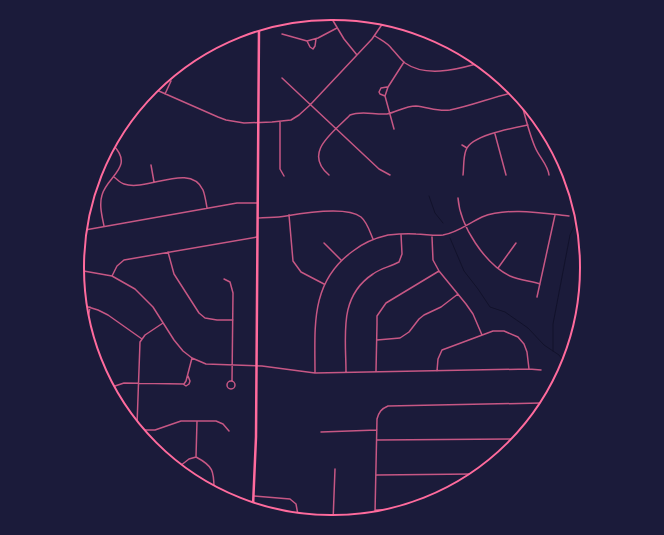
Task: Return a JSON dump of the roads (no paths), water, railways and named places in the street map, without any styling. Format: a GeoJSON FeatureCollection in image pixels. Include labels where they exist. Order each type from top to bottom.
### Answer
{"type":"FeatureCollection","features":[{"type":"Feature","properties":{"kind":"main road"},"geometry":{"type":"LineString","coordinates":[[253,502],[258,218],[259,31]]}},
{"type":"Feature","properties":{"kind":"street"},"geometry":{"type":"LineString","coordinates":[[332,20],[347,44],[357,55]]}},
{"type":"Feature","properties":{"kind":"street"},"geometry":{"type":"LineString","coordinates":[[158,91],[226,120],[244,123],[259,123],[280,122],[296,118],[375,36],[382,25]]}},
{"type":"Feature","properties":{"kind":"street"},"geometry":{"type":"LineString","coordinates":[[282,34],[307,41],[316,39],[337,28]]}},
{"type":"Feature","properties":{"kind":"street"},"geometry":{"type":"LineString","coordinates":[[375,36],[388,45],[404,62],[425,70],[444,71],[474,65]]}},
{"type":"Feature","properties":{"kind":"street"},"geometry":{"type":"LineString","coordinates":[[307,41],[313,49],[316,39]]}},
{"type":"Feature","properties":{"kind":"street"},"geometry":{"type":"LineString","coordinates":[[394,129],[385,96],[387,87],[404,62]]}},
{"type":"Feature","properties":{"kind":"street"},"geometry":{"type":"LineString","coordinates":[[282,78],[379,169],[390,175]]}},
{"type":"Feature","properties":{"kind":"street"},"geometry":{"type":"LineString","coordinates":[[165,94],[171,81]]}},
{"type":"Feature","properties":{"kind":"street"},"geometry":{"type":"LineString","coordinates":[[385,96],[380,94],[380,89],[387,87]]}},
{"type":"Feature","properties":{"kind":"street"},"geometry":{"type":"LineString","coordinates":[[328,175],[321,167],[318,158],[319,151],[325,141],[350,115],[360,112],[379,115],[389,114],[401,108],[412,106],[437,110],[450,110],[509,94]]}},
{"type":"Feature","properties":{"kind":"street"},"geometry":{"type":"LineString","coordinates":[[524,112],[534,146],[539,157],[548,169],[549,175]]}},
{"type":"Feature","properties":{"kind":"street"},"geometry":{"type":"LineString","coordinates":[[280,122],[280,169],[284,176]]}},
{"type":"Feature","properties":{"kind":"street"},"geometry":{"type":"LineString","coordinates":[[463,175],[464,156],[472,141],[528,124]]}},
{"type":"Feature","properties":{"kind":"street"},"geometry":{"type":"LineString","coordinates":[[495,134],[506,175]]}},
{"type":"Feature","properties":{"kind":"street"},"geometry":{"type":"LineString","coordinates":[[462,145],[467,148]]}},
{"type":"Feature","properties":{"kind":"street"},"geometry":{"type":"LineString","coordinates":[[104,226],[100,202],[104,188],[114,177],[121,164],[121,158],[116,148]]}},
{"type":"Feature","properties":{"kind":"street"},"geometry":{"type":"LineString","coordinates":[[152,165],[154,182]]}},
{"type":"Feature","properties":{"kind":"street"},"geometry":{"type":"LineString","coordinates":[[114,177],[124,184],[133,186],[178,178],[192,179],[196,181],[204,191],[207,208]]}},
{"type":"Feature","properties":{"kind":"street"},"geometry":{"type":"LineString","coordinates":[[458,198],[461,216],[485,257],[498,268],[511,276],[540,284]]}},
{"type":"Feature","properties":{"kind":"street"},"geometry":{"type":"LineString","coordinates":[[88,229],[237,203],[258,203]]}},
{"type":"Feature","properties":{"kind":"street"},"geometry":{"type":"LineString","coordinates":[[258,218],[304,212],[346,211],[361,217],[373,239]]}},
{"type":"Feature","properties":{"kind":"street"},"geometry":{"type":"LineString","coordinates":[[315,373],[315,315],[324,284],[341,260],[357,248],[373,239],[400,234],[432,236],[450,233],[480,218],[492,214],[533,212],[569,216]]}},
{"type":"Feature","properties":{"kind":"street"},"geometry":{"type":"LineString","coordinates":[[537,297],[555,214]]}},
{"type":"Feature","properties":{"kind":"street"},"geometry":{"type":"LineString","coordinates":[[289,215],[291,255],[293,261],[301,272],[324,284]]}},
{"type":"Feature","properties":{"kind":"street"},"geometry":{"type":"LineString","coordinates":[[346,372],[346,317],[349,306],[358,287],[366,279],[379,270],[399,262],[402,254],[400,234]]}},
{"type":"Feature","properties":{"kind":"street"},"geometry":{"type":"LineString","coordinates":[[432,236],[433,260],[473,314],[482,335]]}},
{"type":"Feature","properties":{"kind":"street"},"geometry":{"type":"LineString","coordinates":[[112,276],[117,266],[124,260],[257,237]]}},
{"type":"Feature","properties":{"kind":"street"},"geometry":{"type":"LineString","coordinates":[[324,242],[341,260]]}},
{"type":"Feature","properties":{"kind":"street"},"geometry":{"type":"LineString","coordinates":[[498,268],[516,243]]}},
{"type":"Feature","properties":{"kind":"street"},"geometry":{"type":"LineString","coordinates":[[168,252],[174,274],[199,313],[205,318],[233,320]]}},
{"type":"Feature","properties":{"kind":"street"},"geometry":{"type":"LineString","coordinates":[[376,371],[377,316],[386,303],[439,270]]}},
{"type":"Feature","properties":{"kind":"street"},"geometry":{"type":"LineString","coordinates":[[84,271],[112,276],[135,289],[148,301],[183,351],[192,358],[206,364],[256,366],[315,373],[541,370]]}},
{"type":"Feature","properties":{"kind":"street"},"geometry":{"type":"LineString","coordinates":[[224,279],[228,280],[231,284],[233,293],[232,381]]}},
{"type":"Feature","properties":{"kind":"street"},"geometry":{"type":"LineString","coordinates":[[376,340],[400,338],[409,332],[419,319],[429,312],[442,307],[458,294]]}},
{"type":"Feature","properties":{"kind":"street"},"geometry":{"type":"LineString","coordinates":[[89,315],[90,308],[108,315],[142,340]]}},
{"type":"Feature","properties":{"kind":"street"},"geometry":{"type":"LineString","coordinates":[[137,419],[139,348],[142,340],[149,332],[163,323]]}},
{"type":"Feature","properties":{"kind":"street"},"geometry":{"type":"LineString","coordinates":[[437,371],[438,359],[442,350],[493,331],[504,331],[518,337],[524,344],[527,352],[528,369]]}},
{"type":"Feature","properties":{"kind":"street"},"geometry":{"type":"LineString","coordinates":[[183,384],[188,376],[192,358]]}},
{"type":"Feature","properties":{"kind":"street"},"geometry":{"type":"LineString","coordinates":[[115,386],[124,383],[138,383],[183,384],[186,386],[190,381],[188,376]]}},
{"type":"Feature","properties":{"kind":"street"},"geometry":{"type":"LineString","coordinates":[[380,510],[375,510],[377,419],[379,412],[382,409],[388,406],[539,403]]}},
{"type":"Feature","properties":{"kind":"street"},"geometry":{"type":"LineString","coordinates":[[145,430],[155,430],[181,420],[216,421],[223,424],[229,431]]}},
{"type":"Feature","properties":{"kind":"street"},"geometry":{"type":"LineString","coordinates":[[196,456],[197,421]]}},
{"type":"Feature","properties":{"kind":"street"},"geometry":{"type":"LineString","coordinates":[[322,432],[377,430]]}},
{"type":"Feature","properties":{"kind":"street"},"geometry":{"type":"LineString","coordinates":[[377,440],[511,439]]}},
{"type":"Feature","properties":{"kind":"street"},"geometry":{"type":"LineString","coordinates":[[182,465],[196,456]]}},
{"type":"Feature","properties":{"kind":"street"},"geometry":{"type":"LineString","coordinates":[[196,456],[211,468],[214,475],[214,485]]}},
{"type":"Feature","properties":{"kind":"street"},"geometry":{"type":"LineString","coordinates":[[333,515],[334,469]]}},
{"type":"Feature","properties":{"kind":"street"},"geometry":{"type":"LineString","coordinates":[[376,475],[468,474]]}},
{"type":"Feature","properties":{"kind":"street"},"geometry":{"type":"LineString","coordinates":[[254,496],[290,499],[296,504],[298,513]]}},
{"type":"Feature","properties":{"kind":"waterway"},"geometry":{"type":"LineString","coordinates":[[429,196],[435,213],[443,223]]}},
{"type":"Feature","properties":{"kind":"waterway"},"geometry":{"type":"LineString","coordinates":[[553,351],[553,324],[570,235],[576,223]]}},
{"type":"Feature","properties":{"kind":"waterway"},"geometry":{"type":"LineString","coordinates":[[450,238],[464,271],[490,307],[505,312],[528,328],[544,345],[559,355],[562,359]]}}]}
